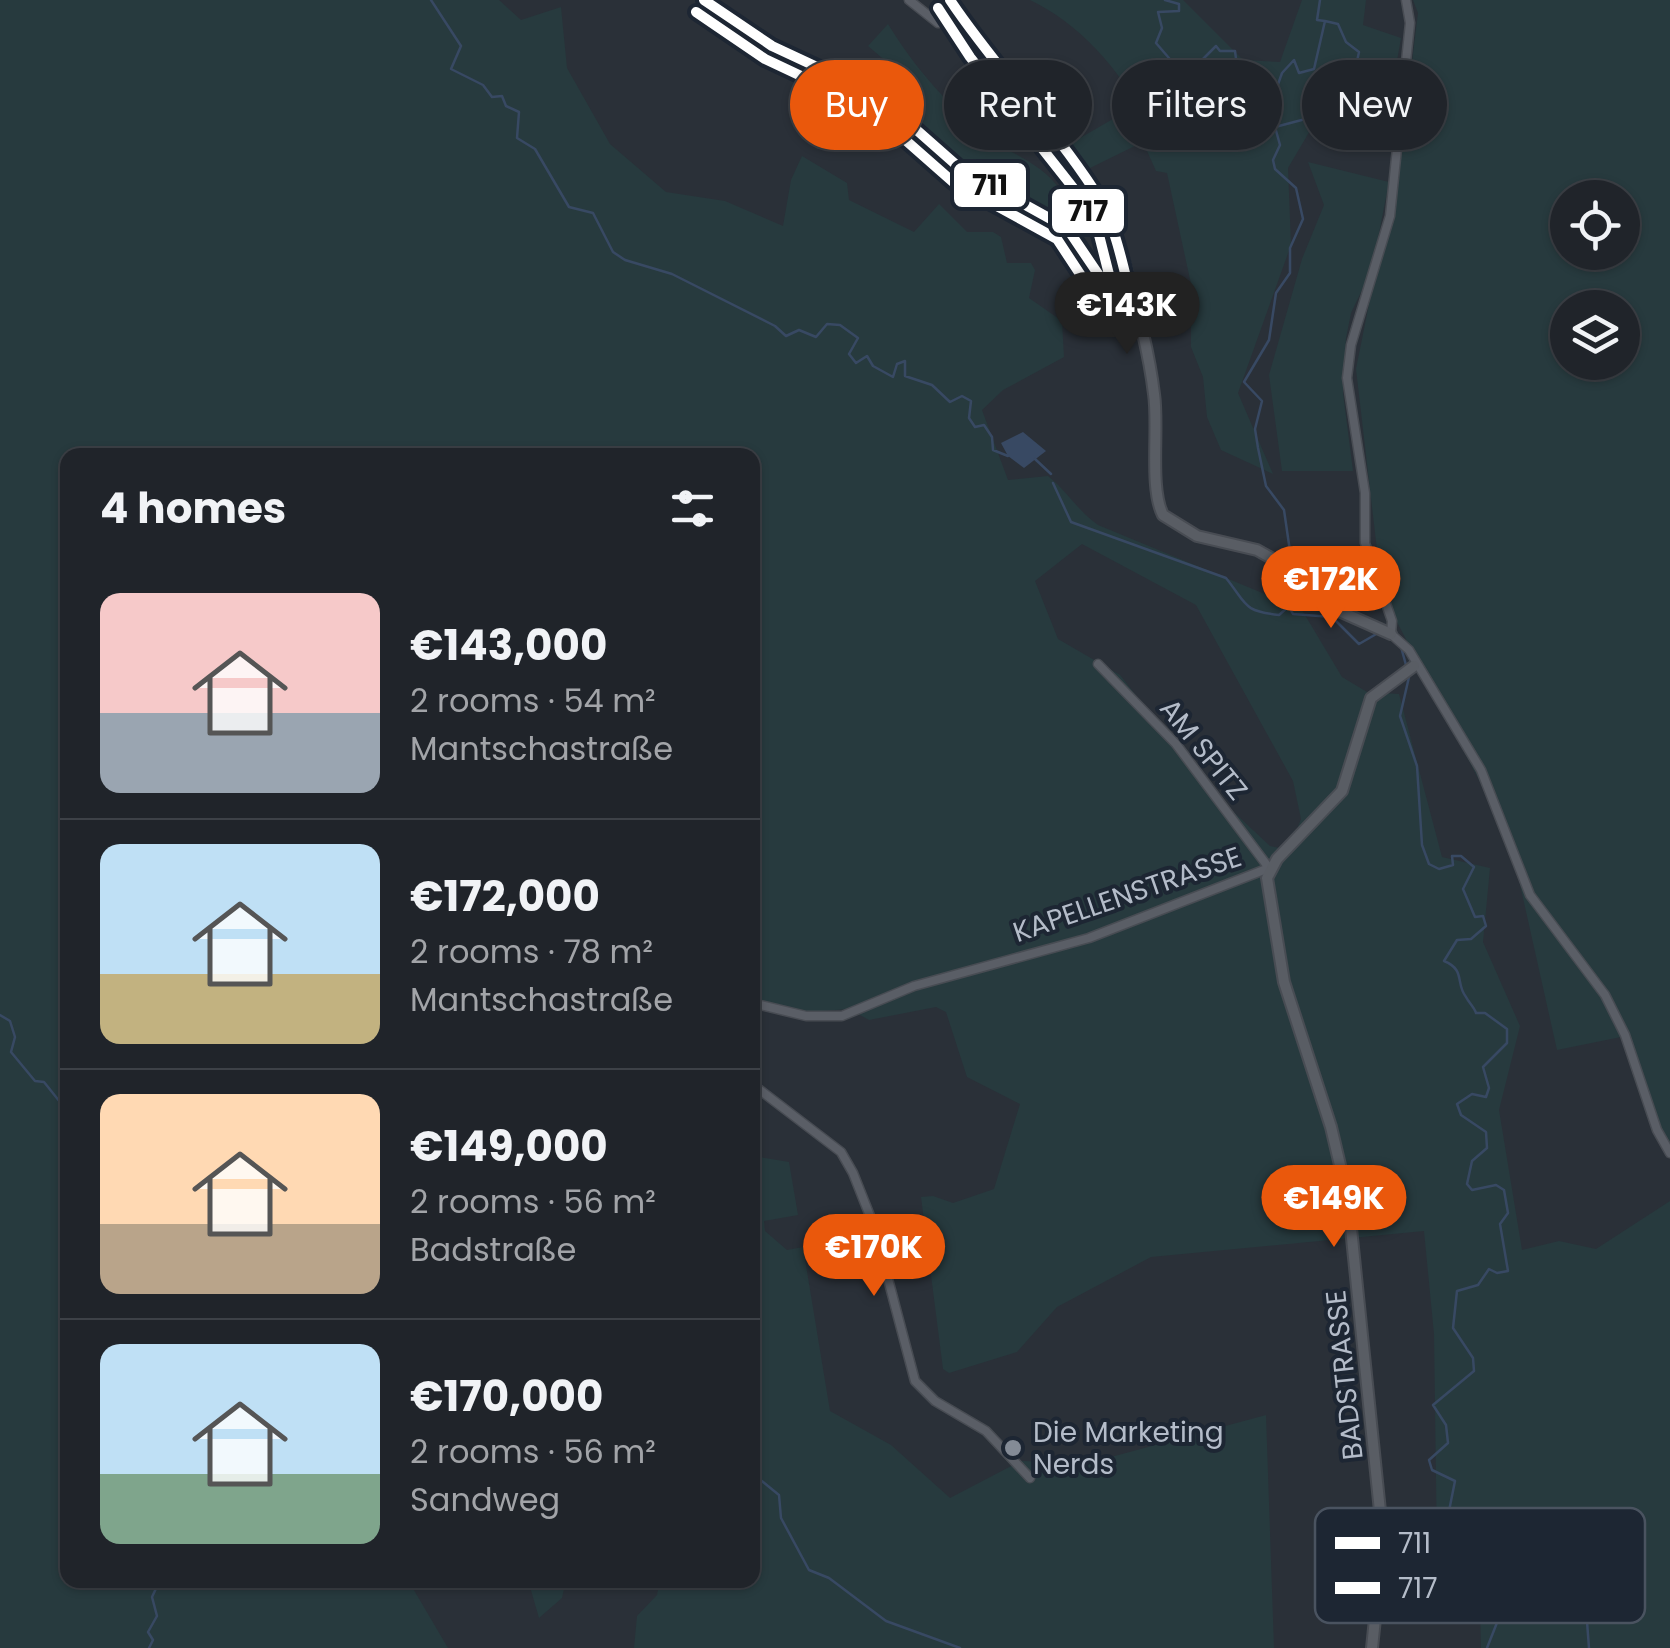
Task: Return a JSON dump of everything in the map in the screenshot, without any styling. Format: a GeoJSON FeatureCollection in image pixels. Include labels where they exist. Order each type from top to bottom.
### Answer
{"type":"FeatureCollection","features":[{"type":"Feature","properties":{"kind":"street"},"geometry":{"type":"LineString","coordinates":[[704,0],[772,46],[877,96],[977,180],[1067,228],[1082,244],[1115,299],[1133,306]]}},
{"type":"Feature","properties":{"kind":"street"},"geometry":{"type":"LineString","coordinates":[[910,0],[938,24],[958,12]]}},
{"type":"Feature","properties":{"kind":"street"},"geometry":{"type":"LineString","coordinates":[[950,0],[1101,200],[1116,238],[1154,391],[1158,497],[1163,515],[1197,536],[1256,550],[1273,559],[1291,584],[1313,601],[1402,641],[1481,770],[1530,896],[1605,995],[1625,1035],[1657,1130],[1670,1152]]}},
{"type":"Feature","properties":{"kind":"street"},"geometry":{"type":"LineString","coordinates":[[1391,634],[1392,621],[1365,544],[1364,493],[1347,378],[1351,344],[1390,216],[1410,23],[1406,0]]}},
{"type":"Feature","properties":{"kind":"street","name":"AM SPITZ"},"geometry":{"type":"LineString","coordinates":[[1098,664],[1176,744],[1269,868]]}},
{"type":"Feature","properties":{"kind":"street","name":"KAPELLENSTRASSE"},"geometry":{"type":"LineString","coordinates":[[760,1005],[806,1016],[842,1016],[914,986],[1089,938],[1269,868],[1342,792],[1371,698],[1414,666]]}},
{"type":"Feature","properties":{"kind":"street","name":"BADSTRASSE"},"geometry":{"type":"LineString","coordinates":[[1269,868],[1284,982],[1331,1127],[1348,1199],[1378,1508]]}},
{"type":"Feature","properties":{"kind":"street"},"geometry":{"type":"LineString","coordinates":[[760,1090],[841,1152],[853,1174],[874,1226],[915,1382],[935,1401],[986,1431],[1030,1478]]}},
{"type":"Feature","properties":{"kind":"street","name":"BADSTRASSE"},"geometry":{"type":"LineString","coordinates":[[1372,1648],[1374,1623]]}},
{"type":"Feature","properties":{"kind":"green space"},"geometry":{"type":"Polygon","coordinates":[[[0,0],[499,0],[521,20],[561,7],[567,68],[610,144],[666,192],[725,201],[783,226],[791,180],[802,156],[847,183],[849,200],[914,232],[939,204],[967,232],[993,232],[1001,237],[1007,263],[1031,263],[1035,270],[1029,298],[1062,321],[1064,357],[1003,390],[982,410],[1008,480],[1048,476],[1098,525],[1272,597],[1293,595],[1342,677],[1367,692],[1399,694],[1442,857],[1490,868],[1483,942],[1520,1026],[1499,1110],[1522,1250],[1559,1241],[1596,1249],[1670,1201],[1670,1648],[1481,1648],[1480,1623],[1645,1623],[1645,1508],[1436,1508],[1434,1334],[1424,1231],[1151,1257],[1057,1307],[1017,1352],[949,1373],[943,1369],[921,1197],[933,1196],[953,1203],[994,1189],[1020,1104],[967,1077],[946,1012],[936,1007],[869,1020],[849,1009],[809,1012],[760,1000],[760,448],[60,448],[60,1588],[413,1588],[448,1648],[0,1648],[0,0]],[[1082,544],[1035,581],[1058,639],[1120,675],[1208,788],[1270,846],[1284,849],[1301,819],[1293,781],[1196,605],[1082,544]]]}},
{"type":"Feature","properties":{"kind":"green space"},"geometry":{"type":"Polygon","coordinates":[[[1030,0],[1183,0],[1243,60],[1112,60],[1112,66],[1082,35],[1030,0]]]}},
{"type":"Feature","properties":{"kind":"green space"},"geometry":{"type":"Polygon","coordinates":[[[1302,0],[1366,0],[1363,25],[1401,38],[1397,60],[1302,60],[1302,144],[1288,168],[1291,245],[1238,393],[1273,474],[1221,450],[1207,417],[1203,377],[1191,347],[1191,284],[1167,173],[1156,171],[1147,150],[1282,150],[1281,60],[1302,0]]]}},
{"type":"Feature","properties":{"kind":"green space"},"geometry":{"type":"Polygon","coordinates":[[[1413,0],[1670,0],[1670,1149],[1621,1037],[1557,1050],[1510,840],[1382,593],[1356,369],[1400,150],[1447,150],[1447,60],[1412,60],[1418,13],[1413,0]]]}},
{"type":"Feature","properties":{"kind":"green space"},"geometry":{"type":"Polygon","coordinates":[[[888,24],[912,60],[884,60],[868,46],[888,24]]]}},
{"type":"Feature","properties":{"kind":"green space"},"geometry":{"type":"Polygon","coordinates":[[[924,74],[944,97],[944,150],[924,132],[924,74]]]}},
{"type":"Feature","properties":{"kind":"green space"},"geometry":{"type":"Polygon","coordinates":[[[1112,120],[1112,150],[1127,150],[1086,170],[1072,150],[1092,150],[1092,131],[1112,120]]]}},
{"type":"Feature","properties":{"kind":"green space"},"geometry":{"type":"Polygon","coordinates":[[[945,150],[1009,150],[1038,168],[1061,191],[1048,214],[964,167],[945,150]]]}},
{"type":"Feature","properties":{"kind":"green space"},"geometry":{"type":"Polygon","coordinates":[[[1308,162],[1389,182],[1372,269],[1351,313],[1346,338],[1343,393],[1353,471],[1282,471],[1269,375],[1302,259],[1324,205],[1308,162]]]}},
{"type":"Feature","properties":{"kind":"green space"},"geometry":{"type":"Polygon","coordinates":[[[760,1157],[789,1162],[798,1215],[764,1221],[765,1231],[787,1250],[803,1247],[830,1411],[891,1445],[950,1498],[1021,1461],[1089,1463],[1266,1415],[1274,1648],[634,1648],[637,1616],[657,1595],[658,1588],[760,1588],[760,1157]]]}},
{"type":"Feature","properties":{"kind":"green space"},"geometry":{"type":"Polygon","coordinates":[[[530,1588],[564,1588],[562,1598],[539,1618],[530,1588]]]}},
{"type":"Feature","properties":{"kind":"water"},"geometry":{"type":"Polygon","coordinates":[[[1023,432],[1046,451],[1024,468],[1008,456],[1001,443],[1023,432]]]}},
{"type":"Feature","properties":{"kind":"waterway"},"geometry":{"type":"LineString","coordinates":[[431,0],[461,46],[451,69],[483,85],[492,97],[502,96],[506,106],[519,112],[517,138],[535,149],[569,207],[593,213],[613,252],[625,260],[672,274],[775,326],[786,336],[799,330],[816,337],[827,324],[840,325],[858,338],[849,354],[856,363],[867,356],[873,366],[893,377],[897,364],[905,361],[905,376],[932,385],[950,402],[962,396],[971,401],[969,418],[975,427],[984,425],[992,437],[993,450],[1008,456]]}},
{"type":"Feature","properties":{"kind":"waterway"},"geometry":{"type":"LineString","coordinates":[[1165,0],[1179,4],[1179,11],[1158,12],[1162,28],[1156,43],[1181,72],[1192,70],[1216,46],[1220,51],[1235,51],[1240,90],[1245,93],[1255,88],[1276,90],[1282,73],[1294,60],[1299,73],[1314,69],[1325,21],[1338,24],[1346,42],[1359,52],[1353,80],[1339,87],[1333,75],[1325,79],[1317,116],[1275,127],[1280,145],[1273,160],[1275,169],[1296,188],[1303,219],[1290,248],[1290,273],[1276,293],[1269,340],[1244,382],[1262,401],[1255,429],[1258,448],[1266,486],[1284,510],[1294,579]]}},
{"type":"Feature","properties":{"kind":"waterway"},"geometry":{"type":"LineString","coordinates":[[1320,0],[1317,20],[1325,21]]}},
{"type":"Feature","properties":{"kind":"waterway"},"geometry":{"type":"LineString","coordinates":[[1035,459],[1051,474]]}},
{"type":"Feature","properties":{"kind":"waterway"},"geometry":{"type":"LineString","coordinates":[[1053,483],[1071,522],[1226,578],[1246,605],[1258,611],[1279,615],[1288,607]]}},
{"type":"Feature","properties":{"kind":"waterway"},"geometry":{"type":"LineString","coordinates":[[1290,585],[1289,607],[1293,614],[1332,617],[1359,644],[1378,633]]}},
{"type":"Feature","properties":{"kind":"waterway"},"geometry":{"type":"LineString","coordinates":[[1401,647],[1406,665]]}},
{"type":"Feature","properties":{"kind":"waterway"},"geometry":{"type":"LineString","coordinates":[[1409,677],[1400,716],[1417,766],[1422,845],[1429,864],[1439,869],[1453,865],[1452,856],[1461,856],[1474,867],[1463,889],[1475,917],[1483,916],[1486,926],[1471,939],[1457,940],[1444,961],[1455,968],[1476,1013],[1485,1013],[1507,1029],[1507,1043],[1483,1067],[1489,1088],[1486,1097],[1472,1094],[1457,1104],[1461,1115],[1486,1132],[1487,1148],[1472,1161],[1467,1184],[1472,1190],[1496,1185],[1504,1190],[1508,1213],[1500,1224],[1508,1271],[1497,1273],[1489,1269],[1478,1285],[1457,1291],[1453,1328],[1473,1358],[1474,1371],[1433,1405],[1446,1425],[1448,1443],[1429,1460],[1432,1470],[1455,1481],[1450,1508]]}},
{"type":"Feature","properties":{"kind":"waterway"},"geometry":{"type":"LineString","coordinates":[[0,1015],[10,1021],[15,1037],[11,1052],[35,1081],[44,1082],[60,1102]]}},
{"type":"Feature","properties":{"kind":"waterway"},"geometry":{"type":"LineString","coordinates":[[760,1480],[779,1495],[781,1518],[809,1570],[829,1578],[886,1621],[960,1648]]}},
{"type":"Feature","properties":{"kind":"waterway"},"geometry":{"type":"LineString","coordinates":[[149,1648],[153,1640],[148,1632],[157,1616],[152,1597],[156,1588]]}},
{"type":"Feature","properties":{"kind":"waterway"},"geometry":{"type":"LineString","coordinates":[[1487,1648],[1497,1623]]}},
{"type":"Feature","properties":{"kind":"waterway"},"geometry":{"type":"LineString","coordinates":[[1587,1623],[1589,1648]]}},
{"type":"Feature","properties":{"kind":"transit line","name":"711"},"geometry":{"type":"LineString","coordinates":[[704,0],[772,46],[877,95],[962,170],[1067,228],[1115,299],[1133,306]]}},
{"type":"Feature","properties":{"kind":"transit line","name":"711"},"geometry":{"type":"LineString","coordinates":[[950,0],[1102,203],[1133,306]]}},
{"type":"Feature","properties":{"kind":"transit line","name":"717"},"geometry":{"type":"LineString","coordinates":[[938,8],[970,57],[1082,199],[1098,231],[1118,310]]}},
{"type":"Feature","properties":{"kind":"transit line","name":"717"},"geometry":{"type":"LineString","coordinates":[[696,12],[765,59],[869,108],[953,182],[1057,239],[1103,309],[1128,320]]}},
{"type":"Feature","properties":{"kind":"place","name":"Die Marketing Nerds"},"geometry":{"type":"Point","coordinates":[1013,1448]}}]}
